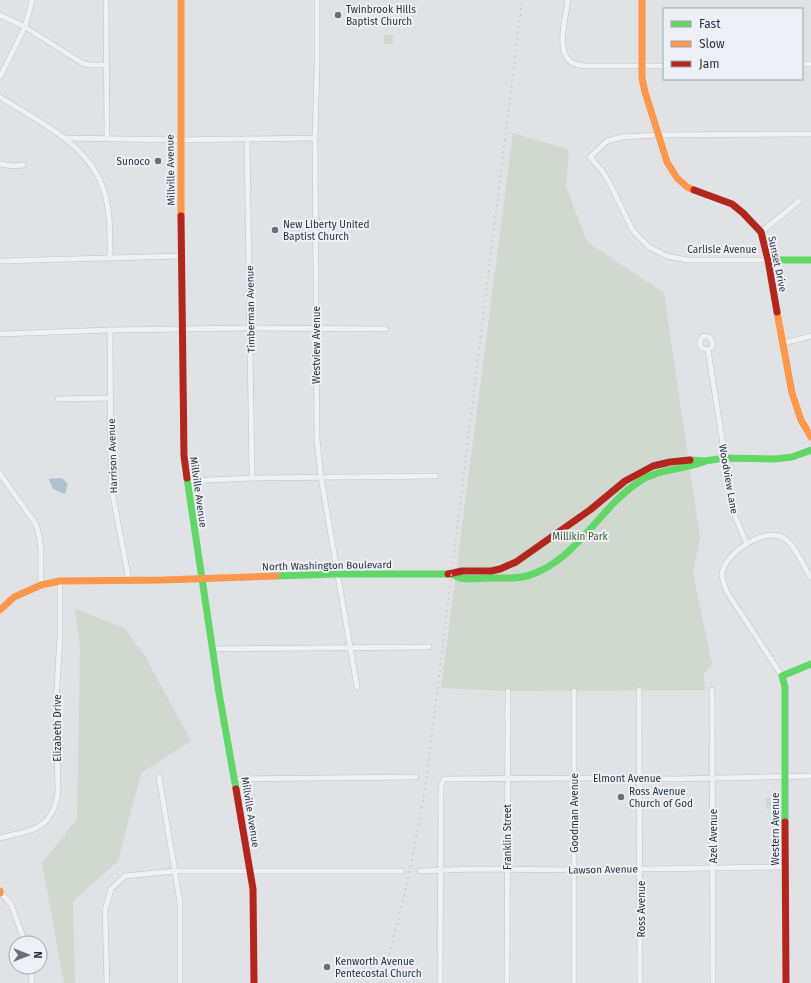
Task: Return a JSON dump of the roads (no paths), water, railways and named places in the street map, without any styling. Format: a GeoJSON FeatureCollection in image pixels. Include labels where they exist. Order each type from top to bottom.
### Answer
{"type":"FeatureCollection","features":[{"type":"Feature","properties":{"kind":"street"},"geometry":{"type":"LineString","coordinates":[[0,77],[25,27],[32,0]]}},
{"type":"Feature","properties":{"kind":"street"},"geometry":{"type":"LineString","coordinates":[[106,0],[107,139]]}},
{"type":"Feature","properties":{"kind":"street","name":"Millville Avenue"},"geometry":{"type":"LineString","coordinates":[[181,0],[180,140],[184,456],[219,693],[235,779],[254,899],[254,983]]}},
{"type":"Feature","properties":{"kind":"street","name":"Westview Avenue"},"geometry":{"type":"LineString","coordinates":[[317,0],[315,138],[317,440],[321,477],[357,687]]}},
{"type":"Feature","properties":{"kind":"street"},"geometry":{"type":"LineString","coordinates":[[568,0],[562,45],[564,54],[568,60],[585,66],[663,66]]}},
{"type":"Feature","properties":{"kind":"street","name":"Sunset Drive"},"geometry":{"type":"LineString","coordinates":[[642,0],[642,78],[667,162],[677,178],[687,187],[732,204],[761,232],[784,343],[792,393],[801,420],[811,438]]}},
{"type":"Feature","properties":{"kind":"street"},"geometry":{"type":"LineString","coordinates":[[0,14],[25,27],[82,63],[89,66],[106,65]]}},
{"type":"Feature","properties":{"kind":"street"},"geometry":{"type":"LineString","coordinates":[[0,97],[64,138],[82,153],[93,168],[102,183],[107,202],[110,225],[110,258]]}},
{"type":"Feature","properties":{"kind":"street"},"geometry":{"type":"LineString","coordinates":[[658,135],[811,134]]}},
{"type":"Feature","properties":{"kind":"street","name":"Carlisle Avenue"},"geometry":{"type":"LineString","coordinates":[[658,135],[614,138],[608,141],[590,157],[603,172],[610,184],[633,231],[649,247],[667,256],[687,260],[811,260]]}},
{"type":"Feature","properties":{"kind":"street"},"geometry":{"type":"LineString","coordinates":[[64,138],[180,140],[315,138]]}},
{"type":"Feature","properties":{"kind":"street","name":"Timberman Avenue"},"geometry":{"type":"LineString","coordinates":[[247,139],[252,478]]}},
{"type":"Feature","properties":{"kind":"street"},"geometry":{"type":"LineString","coordinates":[[0,164],[13,166],[23,165]]}},
{"type":"Feature","properties":{"kind":"street"},"geometry":{"type":"LineString","coordinates":[[761,232],[799,202]]}},
{"type":"Feature","properties":{"kind":"street"},"geometry":{"type":"LineString","coordinates":[[0,261],[181,256]]}},
{"type":"Feature","properties":{"kind":"street"},"geometry":{"type":"LineString","coordinates":[[0,334],[110,330],[250,328],[386,329]]}},
{"type":"Feature","properties":{"kind":"street","name":"Harrison Avenue"},"geometry":{"type":"LineString","coordinates":[[110,330],[111,486],[129,580]]}},
{"type":"Feature","properties":{"kind":"street"},"geometry":{"type":"LineString","coordinates":[[784,343],[811,336]]}},
{"type":"Feature","properties":{"kind":"street","name":"Woodview Lane"},"geometry":{"type":"LineString","coordinates":[[708,350],[734,514],[747,544]]}},
{"type":"Feature","properties":{"kind":"street"},"geometry":{"type":"LineString","coordinates":[[58,399],[110,398]]}},
{"type":"Feature","properties":{"kind":"street","name":"North Washington Boulevard"},"geometry":{"type":"LineString","coordinates":[[0,610],[14,597],[41,585],[60,581],[337,574],[451,574],[491,571],[516,562],[590,510],[625,481],[653,466],[670,462],[691,460],[705,461],[725,458],[775,459],[792,457],[811,450]]}},
{"type":"Feature","properties":{"kind":"street","name":"North Washington Boulevard"},"geometry":{"type":"LineString","coordinates":[[451,574],[460,578],[489,579],[507,578],[535,573],[548,567],[562,557],[635,484],[655,474],[692,467],[705,461]]}},
{"type":"Feature","properties":{"kind":"street"},"geometry":{"type":"LineString","coordinates":[[0,474],[35,523],[39,531],[41,585]]}},
{"type":"Feature","properties":{"kind":"street"},"geometry":{"type":"LineString","coordinates":[[187,481],[252,478],[436,476]]}},
{"type":"Feature","properties":{"kind":"street"},"geometry":{"type":"LineString","coordinates":[[811,578],[793,548],[784,538],[771,535],[761,537],[747,544],[730,557],[725,564],[722,573],[722,580],[731,598],[782,676],[811,664]]}},
{"type":"Feature","properties":{"kind":"street","name":"Elizabeth Drive"},"geometry":{"type":"LineString","coordinates":[[0,838],[31,830],[40,826],[54,811],[57,802],[56,702],[60,636],[60,581]]}},
{"type":"Feature","properties":{"kind":"street"},"geometry":{"type":"LineString","coordinates":[[213,649],[429,647]]}},
{"type":"Feature","properties":{"kind":"street","name":"Western Avenue"},"geometry":{"type":"LineString","coordinates":[[782,676],[785,687],[786,983]]}},
{"type":"Feature","properties":{"kind":"street","name":"Ross Avenue"},"geometry":{"type":"LineString","coordinates":[[639,690],[641,868],[640,983]]}},
{"type":"Feature","properties":{"kind":"street","name":"Azel Avenue"},"geometry":{"type":"LineString","coordinates":[[712,690],[713,983]]}},
{"type":"Feature","properties":{"kind":"street","name":"Franklin Street"},"geometry":{"type":"LineString","coordinates":[[507,983],[508,691]]}},
{"type":"Feature","properties":{"kind":"street","name":"Goodman Avenue"},"geometry":{"type":"LineString","coordinates":[[574,691],[574,983]]}},
{"type":"Feature","properties":{"kind":"street","name":"Elmont Avenue"},"geometry":{"type":"LineString","coordinates":[[441,871],[441,786],[444,780],[508,778],[640,779],[811,776]]}},
{"type":"Feature","properties":{"kind":"street"},"geometry":{"type":"LineString","coordinates":[[159,778],[180,902],[180,983]]}},
{"type":"Feature","properties":{"kind":"street"},"geometry":{"type":"LineString","coordinates":[[235,779],[416,778]]}},
{"type":"Feature","properties":{"kind":"street","name":"Lawson Avenue"},"geometry":{"type":"LineString","coordinates":[[420,871],[473,869],[574,870],[786,867]]}},
{"type":"Feature","properties":{"kind":"street"},"geometry":{"type":"LineString","coordinates":[[107,983],[105,910],[111,890],[125,876],[175,871],[402,871]]}},
{"type":"Feature","properties":{"kind":"street"},"geometry":{"type":"LineString","coordinates":[[440,983],[441,871]]}},
{"type":"Feature","properties":{"kind":"street"},"geometry":{"type":"LineString","coordinates":[[0,892],[11,904],[22,935]]}},
{"type":"Feature","properties":{"kind":"water"},"geometry":{"type":"Polygon","coordinates":[[[62,478],[68,484],[65,494],[53,489],[49,479],[62,478]]]}},
{"type":"Feature","properties":{"kind":"railway"},"geometry":{"type":"LineString","coordinates":[[380,983],[408,880],[427,774],[522,0]]}},
{"type":"Feature","properties":{"kind":"place","name":"Twinbrook Hills Baptist Church"},"geometry":{"type":"Point","coordinates":[338,15]}},
{"type":"Feature","properties":{"kind":"place","name":"Sunoco"},"geometry":{"type":"Point","coordinates":[158,161]}},
{"type":"Feature","properties":{"kind":"place","name":"New Liberty United Baptist Church"},"geometry":{"type":"Point","coordinates":[275,230]}},
{"type":"Feature","properties":{"kind":"place","name":"Ross Avenue Church of God"},"geometry":{"type":"Point","coordinates":[621,797]}},
{"type":"Feature","properties":{"kind":"place","name":"Kenworth Avenue Pentecostal Church"},"geometry":{"type":"Point","coordinates":[327,967]}},
{"type":"Feature","properties":{"kind":"park label","name":"Millikin Park"},"geometry":{"type":"Point","coordinates":[580,536]}}]}
